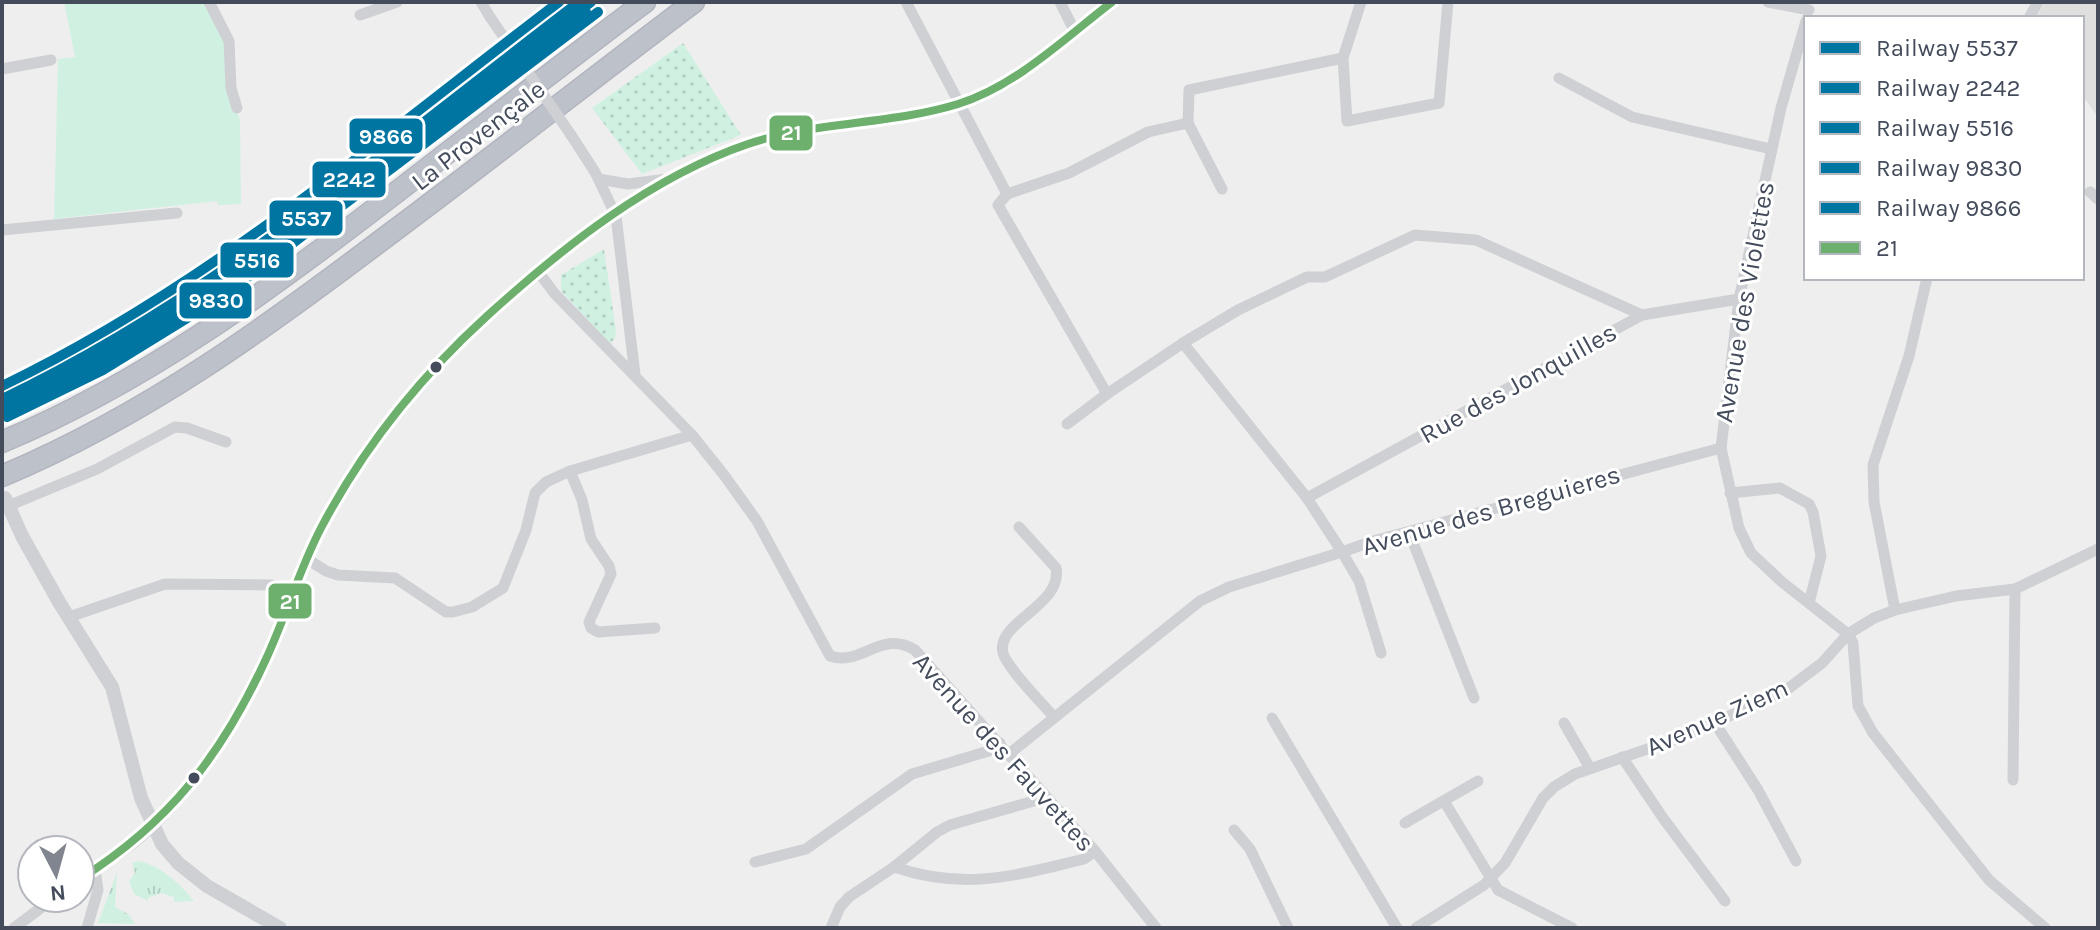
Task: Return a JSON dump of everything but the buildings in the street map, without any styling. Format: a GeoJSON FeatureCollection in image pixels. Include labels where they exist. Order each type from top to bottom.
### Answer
{"type":"FeatureCollection","features":[{"type":"Feature","properties":{"kind":"highway","name":"La Provençale"},"geometry":{"type":"LineString","coordinates":[[2,442],[133,378],[236,312],[645,2]]}},
{"type":"Feature","properties":{"kind":"highway","name":"La Provençale"},"geometry":{"type":"LineString","coordinates":[[2,476],[118,420],[224,356],[329,281],[694,2]]}},
{"type":"Feature","properties":{"kind":"street"},"geometry":{"type":"LineString","coordinates":[[209,2],[229,41],[231,88],[237,108]]}},
{"type":"Feature","properties":{"kind":"street"},"geometry":{"type":"LineString","coordinates":[[360,15],[397,2]]}},
{"type":"Feature","properties":{"kind":"street"},"geometry":{"type":"LineString","coordinates":[[481,2],[599,179],[616,216],[635,376]]}},
{"type":"Feature","properties":{"kind":"street"},"geometry":{"type":"LineString","coordinates":[[906,2],[1007,194]]}},
{"type":"Feature","properties":{"kind":"street"},"geometry":{"type":"LineString","coordinates":[[1060,2],[1074,30]]}},
{"type":"Feature","properties":{"kind":"street"},"geometry":{"type":"LineString","coordinates":[[96,868],[127,848],[151,826],[211,757],[243,707],[320,530],[357,468],[414,391],[459,342],[539,273],[616,216],[673,179],[724,154],[775,136],[960,104],[992,89],[1112,2]]}},
{"type":"Feature","properties":{"kind":"street"},"geometry":{"type":"LineString","coordinates":[[1361,2],[1343,58],[1347,121],[1439,103],[1448,2]]}},
{"type":"Feature","properties":{"kind":"street"},"geometry":{"type":"LineString","coordinates":[[1768,2],[1808,13]]}},
{"type":"Feature","properties":{"kind":"street","name":"Avenue des Violettes"},"geometry":{"type":"LineString","coordinates":[[1804,28],[1771,149],[1739,299],[1721,448],[1739,528],[1751,553],[1848,634]]}},
{"type":"Feature","properties":{"kind":"street"},"geometry":{"type":"LineString","coordinates":[[1222,189],[1188,123],[1189,90],[1254,74],[1343,58]]}},
{"type":"Feature","properties":{"kind":"street"},"geometry":{"type":"LineString","coordinates":[[2,69],[51,60]]}},
{"type":"Feature","properties":{"kind":"street"},"geometry":{"type":"LineString","coordinates":[[1559,78],[1632,117],[1771,149]]}},
{"type":"Feature","properties":{"kind":"street"},"geometry":{"type":"LineString","coordinates":[[1107,394],[998,205],[1007,194],[1069,173],[1148,132],[1188,123]]}},
{"type":"Feature","properties":{"kind":"street"},"geometry":{"type":"LineString","coordinates":[[599,179],[628,184],[673,179]]}},
{"type":"Feature","properties":{"kind":"street"},"geometry":{"type":"LineString","coordinates":[[2,230],[177,213]]}},
{"type":"Feature","properties":{"kind":"street"},"geometry":{"type":"LineString","coordinates":[[1067,424],[1183,343],[1238,310],[1307,277],[1325,277],[1415,235],[1476,240],[1642,315]]}},
{"type":"Feature","properties":{"kind":"street","name":"Avenue des Fauvettes"},"geometry":{"type":"LineString","coordinates":[[539,273],[555,294],[692,435],[757,521],[830,656],[848,658],[884,643],[910,647],[1095,851],[1156,928]]}},
{"type":"Feature","properties":{"kind":"street"},"geometry":{"type":"LineString","coordinates":[[1895,610],[1874,502],[1873,465],[1909,356],[1927,280]]}},
{"type":"Feature","properties":{"kind":"street","name":"Rue des Jonquilles"},"geometry":{"type":"LineString","coordinates":[[1307,498],[1642,315],[1739,299]]}},
{"type":"Feature","properties":{"kind":"street","name":"Avenue des Breguieres"},"geometry":{"type":"LineString","coordinates":[[1183,343],[1307,498],[1342,552],[1617,474],[1721,448]]}},
{"type":"Feature","properties":{"kind":"street"},"geometry":{"type":"LineString","coordinates":[[226,442],[187,428],[175,427],[97,469],[6,502],[22,536],[112,687],[132,769],[151,826],[162,844],[191,874],[280,928]]}},
{"type":"Feature","properties":{"kind":"street"},"geometry":{"type":"LineString","coordinates":[[307,559],[338,575],[395,578],[446,612],[472,607],[503,588],[526,530],[535,493],[546,482],[570,471],[692,435]]}},
{"type":"Feature","properties":{"kind":"street"},"geometry":{"type":"LineString","coordinates":[[570,471],[582,500],[591,539],[611,574],[589,622],[591,628],[598,632],[655,628]]}},
{"type":"Feature","properties":{"kind":"street"},"geometry":{"type":"LineString","coordinates":[[1730,493],[1780,488],[1809,504],[1821,556],[1809,603]]}},
{"type":"Feature","properties":{"kind":"street"},"geometry":{"type":"LineString","coordinates":[[1019,527],[1056,568],[1058,577],[1052,590],[1006,636],[1002,648],[1008,662],[1053,716]]}},
{"type":"Feature","properties":{"kind":"street"},"geometry":{"type":"LineString","coordinates":[[1409,532],[1474,698]]}},
{"type":"Feature","properties":{"kind":"street","name":"Avenue Ziem"},"geometry":{"type":"LineString","coordinates":[[1416,928],[1490,879],[1505,863],[1543,798],[1563,780],[1715,723],[1785,691],[1822,663],[1848,634],[1874,618],[1956,596],[2015,589],[2098,549]]}},
{"type":"Feature","properties":{"kind":"street"},"geometry":{"type":"LineString","coordinates":[[1009,754],[1200,601],[1229,587],[1342,552],[1359,581],[1381,653]]}},
{"type":"Feature","properties":{"kind":"street"},"geometry":{"type":"LineString","coordinates":[[69,617],[165,584],[271,585],[292,591]]}},
{"type":"Feature","properties":{"kind":"street"},"geometry":{"type":"LineString","coordinates":[[2013,780],[2015,589]]}},
{"type":"Feature","properties":{"kind":"street"},"geometry":{"type":"LineString","coordinates":[[1848,634],[1853,643],[1858,706],[1864,719],[1989,880],[2045,928]]}},
{"type":"Feature","properties":{"kind":"street"},"geometry":{"type":"LineString","coordinates":[[1272,718],[1397,928]]}},
{"type":"Feature","properties":{"kind":"street"},"geometry":{"type":"LineString","coordinates":[[1564,723],[1590,768]]}},
{"type":"Feature","properties":{"kind":"street"},"geometry":{"type":"LineString","coordinates":[[1715,723],[1758,790],[1796,861]]}},
{"type":"Feature","properties":{"kind":"street"},"geometry":{"type":"LineString","coordinates":[[755,862],[806,849],[912,774],[992,750],[1000,743]]}},
{"type":"Feature","properties":{"kind":"street"},"geometry":{"type":"LineString","coordinates":[[1622,757],[1725,901]]}},
{"type":"Feature","properties":{"kind":"street"},"geometry":{"type":"LineString","coordinates":[[1405,823],[1478,781]]}},
{"type":"Feature","properties":{"kind":"street"},"geometry":{"type":"LineString","coordinates":[[831,928],[840,907],[849,897],[894,867],[918,845],[950,825],[1034,801],[1044,794]]}},
{"type":"Feature","properties":{"kind":"street"},"geometry":{"type":"LineString","coordinates":[[1444,801],[1498,890],[1572,928]]}},
{"type":"Feature","properties":{"kind":"street"},"geometry":{"type":"LineString","coordinates":[[1234,830],[1250,849],[1288,928]]}},
{"type":"Feature","properties":{"kind":"street"},"geometry":{"type":"LineString","coordinates":[[894,867],[945,880],[971,881],[1084,859],[1095,851]]}},
{"type":"Feature","properties":{"kind":"street"},"geometry":{"type":"LineString","coordinates":[[96,876],[96,897]]}},
{"type":"Feature","properties":{"kind":"street"},"geometry":{"type":"LineString","coordinates":[[14,928],[33,914]]}},
{"type":"Feature","properties":{"kind":"shaded area"},"geometry":{"type":"Polygon","coordinates":[[[2045,2],[2098,2],[2098,117],[2084,98],[2084,16],[2037,16],[2045,2]]]}},
{"type":"Feature","properties":{"kind":"green space"},"geometry":{"type":"Polygon","coordinates":[[[64,2],[206,2],[225,43],[230,94],[240,120],[241,204],[218,205],[217,201],[54,219],[58,59],[75,57],[64,2]]]}},
{"type":"Feature","properties":{"kind":"green space"},"geometry":{"type":"Polygon","coordinates":[[[683,43],[741,135],[642,174],[592,108],[683,43]]]}},
{"type":"Feature","properties":{"kind":"green space"},"geometry":{"type":"Polygon","coordinates":[[[604,249],[616,331],[610,344],[561,291],[561,275],[604,249]]]}},
{"type":"Feature","properties":{"kind":"green space"},"geometry":{"type":"Polygon","coordinates":[[[138,861],[162,871],[194,901],[174,902],[174,897],[161,893],[148,898],[148,901],[134,894],[129,881],[135,873],[132,863],[138,861]]]}},
{"type":"Feature","properties":{"kind":"green space"},"geometry":{"type":"Polygon","coordinates":[[[117,872],[115,907],[128,914],[135,924],[98,923],[117,872]]]}},
{"type":"Feature","properties":{"kind":"rail line","name":"9866"},"geometry":{"type":"LineString","coordinates":[[2,386],[77,347],[221,257],[358,157],[559,2]]}},
{"type":"Feature","properties":{"kind":"rail line","name":"2242"},"geometry":{"type":"LineString","coordinates":[[2,399],[80,359],[229,266],[301,216],[579,2]]}},
{"type":"Feature","properties":{"kind":"rail line","name":"5537"},"geometry":{"type":"LineString","coordinates":[[2,406],[97,359],[216,286],[591,2]]}},
{"type":"Feature","properties":{"kind":"rail line","name":"5516"},"geometry":{"type":"LineString","coordinates":[[7,410],[161,325],[234,276],[377,173],[586,12]]}},
{"type":"Feature","properties":{"kind":"rail line","name":"9830"},"geometry":{"type":"LineString","coordinates":[[7,417],[103,370],[223,296],[598,12]]}},
{"type":"Feature","properties":{"kind":"transit line","name":"21"},"geometry":{"type":"LineString","coordinates":[[96,868],[166,810],[211,756],[249,694],[313,544],[355,470],[395,414],[439,363],[516,290],[610,216],[677,175],[712,158],[774,137],[932,111],[979,96],[1039,60],[1112,2]]}}]}
